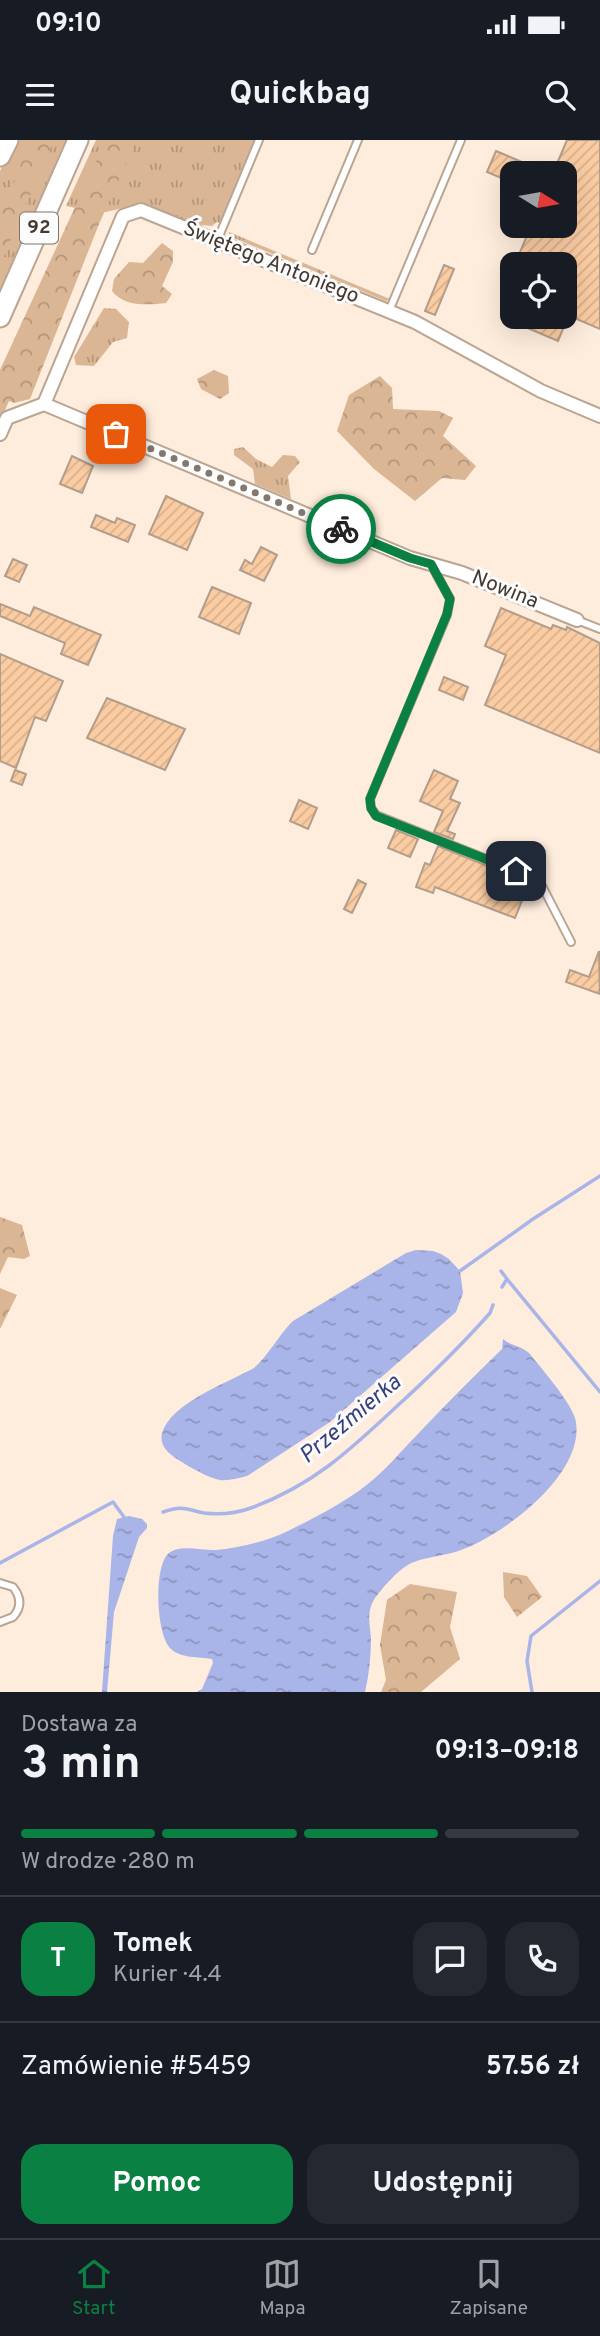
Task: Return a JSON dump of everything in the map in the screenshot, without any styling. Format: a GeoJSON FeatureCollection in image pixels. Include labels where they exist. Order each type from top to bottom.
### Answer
{"type":"FeatureCollection","features":[{"type":"Feature","properties":{"kind":"main road"},"geometry":{"type":"LineString","coordinates":[[0,156],[8,140]]}},
{"type":"Feature","properties":{"kind":"main road","name":"92"},"geometry":{"type":"LineString","coordinates":[[0,317],[78,140]]}},
{"type":"Feature","properties":{"kind":"street","name":"Świętego Antoniego"},"geometry":{"type":"LineString","coordinates":[[44,404],[122,216],[141,210],[415,322],[541,391],[600,416]]}},
{"type":"Feature","properties":{"kind":"street"},"geometry":{"type":"LineString","coordinates":[[0,434],[7,418],[44,404]]}},
{"type":"Feature","properties":{"kind":"street","name":"Nowina"},"geometry":{"type":"LineString","coordinates":[[44,404],[410,558],[462,573],[577,620]]}},
{"type":"Feature","properties":{"kind":"lane"},"geometry":{"type":"LineString","coordinates":[[217,241],[259,140]]}},
{"type":"Feature","properties":{"kind":"lane"},"geometry":{"type":"LineString","coordinates":[[312,250],[358,140]]}},
{"type":"Feature","properties":{"kind":"lane"},"geometry":{"type":"LineString","coordinates":[[389,311],[461,140]]}},
{"type":"Feature","properties":{"kind":"lane"},"geometry":{"type":"LineString","coordinates":[[431,564],[450,599],[447,614],[370,799],[371,808],[376,816],[539,880],[571,942]]}},
{"type":"Feature","properties":{"kind":"lane"},"geometry":{"type":"LineString","coordinates":[[577,620],[600,629]]}},
{"type":"Feature","properties":{"kind":"lane"},"geometry":{"type":"LineString","coordinates":[[0,1583],[13,1587],[20,1606],[13,1617],[0,1622]]}},
{"type":"Feature","properties":{"kind":"green space"},"geometry":{"type":"Polygon","coordinates":[[[15,140],[71,140],[0,305],[0,171],[15,140]]]}},
{"type":"Feature","properties":{"kind":"green space"},"geometry":{"type":"Polygon","coordinates":[[[31,140],[54,140],[0,265],[0,213],[31,140]]]}},
{"type":"Feature","properties":{"kind":"green space"},"geometry":{"type":"Polygon","coordinates":[[[96,140],[255,140],[220,223],[202,225],[200,228],[145,206],[137,205],[101,213],[66,206],[96,140]]]}},
{"type":"Feature","properties":{"kind":"green space"},"geometry":{"type":"Polygon","coordinates":[[[106,140],[137,140],[99,224],[30,399],[14,403],[9,401],[0,422],[0,370],[106,140]]]}},
{"type":"Feature","properties":{"kind":"green space"},"geometry":{"type":"Polygon","coordinates":[[[229,232],[390,299],[386,301],[229,236],[229,232]]]}},
{"type":"Feature","properties":{"kind":"green space"},"geometry":{"type":"Polygon","coordinates":[[[162,243],[173,251],[173,262],[162,286],[172,294],[166,303],[136,304],[117,296],[112,291],[114,279],[129,262],[143,263],[162,243]]]}},
{"type":"Feature","properties":{"kind":"green space"},"geometry":{"type":"Polygon","coordinates":[[[104,308],[116,309],[129,322],[127,338],[113,342],[94,366],[76,365],[74,357],[104,308]]]}},
{"type":"Feature","properties":{"kind":"green space"},"geometry":{"type":"Polygon","coordinates":[[[214,370],[228,376],[229,393],[220,399],[201,389],[197,379],[214,370]]]}},
{"type":"Feature","properties":{"kind":"green space"},"geometry":{"type":"Polygon","coordinates":[[[380,376],[392,388],[393,409],[439,411],[453,418],[443,436],[476,466],[465,480],[442,478],[415,501],[374,469],[337,431],[349,395],[380,376]]]}},
{"type":"Feature","properties":{"kind":"green space"},"geometry":{"type":"Polygon","coordinates":[[[243,447],[256,459],[272,467],[283,455],[295,456],[300,462],[288,476],[291,499],[255,484],[253,469],[234,455],[234,449],[243,447]]]}},
{"type":"Feature","properties":{"kind":"green space"},"geometry":{"type":"Polygon","coordinates":[[[0,1217],[22,1225],[30,1256],[24,1259],[8,1257],[0,1274],[0,1217]]]}},
{"type":"Feature","properties":{"kind":"green space"},"geometry":{"type":"Polygon","coordinates":[[[0,1288],[17,1295],[0,1329],[0,1288]]]}},
{"type":"Feature","properties":{"kind":"green space"},"geometry":{"type":"Polygon","coordinates":[[[503,1572],[527,1576],[542,1597],[517,1617],[504,1597],[503,1572]]]}},
{"type":"Feature","properties":{"kind":"green space"},"geometry":{"type":"Polygon","coordinates":[[[410,1584],[457,1592],[450,1627],[460,1659],[421,1692],[381,1692],[386,1680],[380,1645],[387,1600],[410,1584]]]}},
{"type":"Feature","properties":{"kind":"water"},"geometry":{"type":"Polygon","coordinates":[[[416,1250],[441,1254],[460,1271],[463,1293],[456,1312],[330,1422],[247,1476],[230,1480],[205,1475],[166,1450],[161,1438],[163,1431],[174,1414],[184,1406],[254,1368],[293,1321],[406,1253],[416,1250]]]}},
{"type":"Feature","properties":{"kind":"water"},"geometry":{"type":"Polygon","coordinates":[[[503,1339],[529,1353],[561,1394],[575,1418],[576,1438],[569,1459],[556,1479],[520,1516],[499,1530],[461,1550],[409,1564],[388,1583],[370,1608],[371,1652],[365,1692],[197,1692],[202,1689],[213,1663],[212,1659],[184,1656],[175,1652],[166,1642],[162,1630],[158,1601],[160,1572],[169,1553],[186,1548],[225,1549],[262,1541],[288,1531],[345,1500],[386,1468],[502,1349],[503,1339]]]}},
{"type":"Feature","properties":{"kind":"water"},"geometry":{"type":"Polygon","coordinates":[[[129,1516],[142,1519],[147,1528],[139,1537],[114,1612],[107,1692],[102,1692],[113,1536],[117,1519],[129,1516]]]}},
{"type":"Feature","properties":{"kind":"building"},"geometry":{"type":"Polygon","coordinates":[[[567,140],[600,140],[600,329],[577,319],[577,252],[520,252],[526,238],[578,238],[578,161],[558,161],[567,140]]]}},
{"type":"Feature","properties":{"kind":"building"},"geometry":{"type":"Polygon","coordinates":[[[496,151],[520,161],[500,161],[500,178],[487,172],[496,151]]]}},
{"type":"Feature","properties":{"kind":"building"},"geometry":{"type":"Polygon","coordinates":[[[444,265],[454,269],[435,315],[425,311],[444,265]]]}},
{"type":"Feature","properties":{"kind":"building"},"geometry":{"type":"Polygon","coordinates":[[[530,329],[563,329],[558,341],[530,329]]]}},
{"type":"Feature","properties":{"kind":"building"},"geometry":{"type":"Polygon","coordinates":[[[72,456],[93,466],[82,493],[60,484],[72,456]]]}},
{"type":"Feature","properties":{"kind":"building"},"geometry":{"type":"Polygon","coordinates":[[[166,496],[203,513],[187,550],[149,534],[166,496]]]}},
{"type":"Feature","properties":{"kind":"building"},"geometry":{"type":"Polygon","coordinates":[[[96,515],[115,523],[117,518],[135,525],[128,542],[91,527],[96,515]]]}},
{"type":"Feature","properties":{"kind":"building"},"geometry":{"type":"Polygon","coordinates":[[[261,547],[277,555],[264,581],[240,570],[245,560],[252,564],[261,547]]]}},
{"type":"Feature","properties":{"kind":"building"},"geometry":{"type":"Polygon","coordinates":[[[13,559],[27,565],[19,582],[5,576],[13,559]]]}},
{"type":"Feature","properties":{"kind":"building"},"geometry":{"type":"Polygon","coordinates":[[[212,587],[251,603],[239,634],[199,617],[212,587]]]}},
{"type":"Feature","properties":{"kind":"building"},"geometry":{"type":"Polygon","coordinates":[[[0,604],[30,616],[34,607],[101,635],[88,665],[61,654],[65,643],[0,616],[0,604]]]}},
{"type":"Feature","properties":{"kind":"building"},"geometry":{"type":"Polygon","coordinates":[[[501,608],[551,629],[553,625],[566,630],[567,627],[600,643],[600,753],[485,705],[506,655],[485,646],[501,608]]]}},
{"type":"Feature","properties":{"kind":"building"},"geometry":{"type":"Polygon","coordinates":[[[0,654],[63,681],[46,721],[35,717],[16,768],[0,761],[0,654]]]}},
{"type":"Feature","properties":{"kind":"building"},"geometry":{"type":"Polygon","coordinates":[[[444,677],[468,687],[463,700],[439,690],[444,677]]]}},
{"type":"Feature","properties":{"kind":"building"},"geometry":{"type":"Polygon","coordinates":[[[107,698],[185,729],[165,770],[87,738],[107,698]]]}},
{"type":"Feature","properties":{"kind":"building"},"geometry":{"type":"Polygon","coordinates":[[[15,770],[26,774],[22,785],[11,781],[15,770]]]}},
{"type":"Feature","properties":{"kind":"building"},"geometry":{"type":"Polygon","coordinates":[[[434,770],[458,781],[450,799],[460,803],[447,831],[455,834],[453,839],[434,832],[443,811],[420,801],[434,770]]]}},
{"type":"Feature","properties":{"kind":"building"},"geometry":{"type":"Polygon","coordinates":[[[299,800],[317,808],[308,829],[290,821],[299,800]]]}},
{"type":"Feature","properties":{"kind":"building"},"geometry":{"type":"Polygon","coordinates":[[[396,830],[418,839],[410,857],[388,848],[396,830]]]}},
{"type":"Feature","properties":{"kind":"building"},"geometry":{"type":"Polygon","coordinates":[[[438,846],[529,883],[515,918],[435,887],[433,893],[416,887],[425,863],[430,865],[438,846]]]}},
{"type":"Feature","properties":{"kind":"building"},"geometry":{"type":"Polygon","coordinates":[[[358,880],[366,884],[352,913],[344,909],[358,880]]]}},
{"type":"Feature","properties":{"kind":"building"},"geometry":{"type":"Polygon","coordinates":[[[599,951],[600,994],[566,982],[570,970],[589,977],[599,951]]]}},
{"type":"Feature","properties":{"kind":"waterway","name":"Przeźmierka"},"geometry":{"type":"LineString","coordinates":[[460,1271],[600,1176]]}},
{"type":"Feature","properties":{"kind":"waterway","name":"Przeźmierka"},"geometry":{"type":"LineString","coordinates":[[501,1271],[507,1279],[502,1287]]}},
{"type":"Feature","properties":{"kind":"waterway"},"geometry":{"type":"LineString","coordinates":[[507,1279],[600,1392]]}},
{"type":"Feature","properties":{"kind":"waterway","name":"Przeźmierka"},"geometry":{"type":"LineString","coordinates":[[163,1512],[180,1508],[210,1514],[240,1511],[273,1499],[312,1478],[346,1452],[420,1385],[479,1326],[493,1305]]}},
{"type":"Feature","properties":{"kind":"waterway","name":"Przeźmierka"},"geometry":{"type":"LineString","coordinates":[[0,1563],[113,1502],[124,1517]]}},
{"type":"Feature","properties":{"kind":"waterway"},"geometry":{"type":"LineString","coordinates":[[532,1692],[527,1661],[531,1636],[600,1581]]}},
{"type":"Feature","properties":{"kind":"way so far"},"geometry":{"type":"LineString","coordinates":[[116,434],[341,529]]}},
{"type":"Feature","properties":{"kind":"route"},"geometry":{"type":"LineString","coordinates":[[341,529],[431,564],[450,599],[447,614],[370,799],[371,808],[376,816],[516,871]]}}]}
